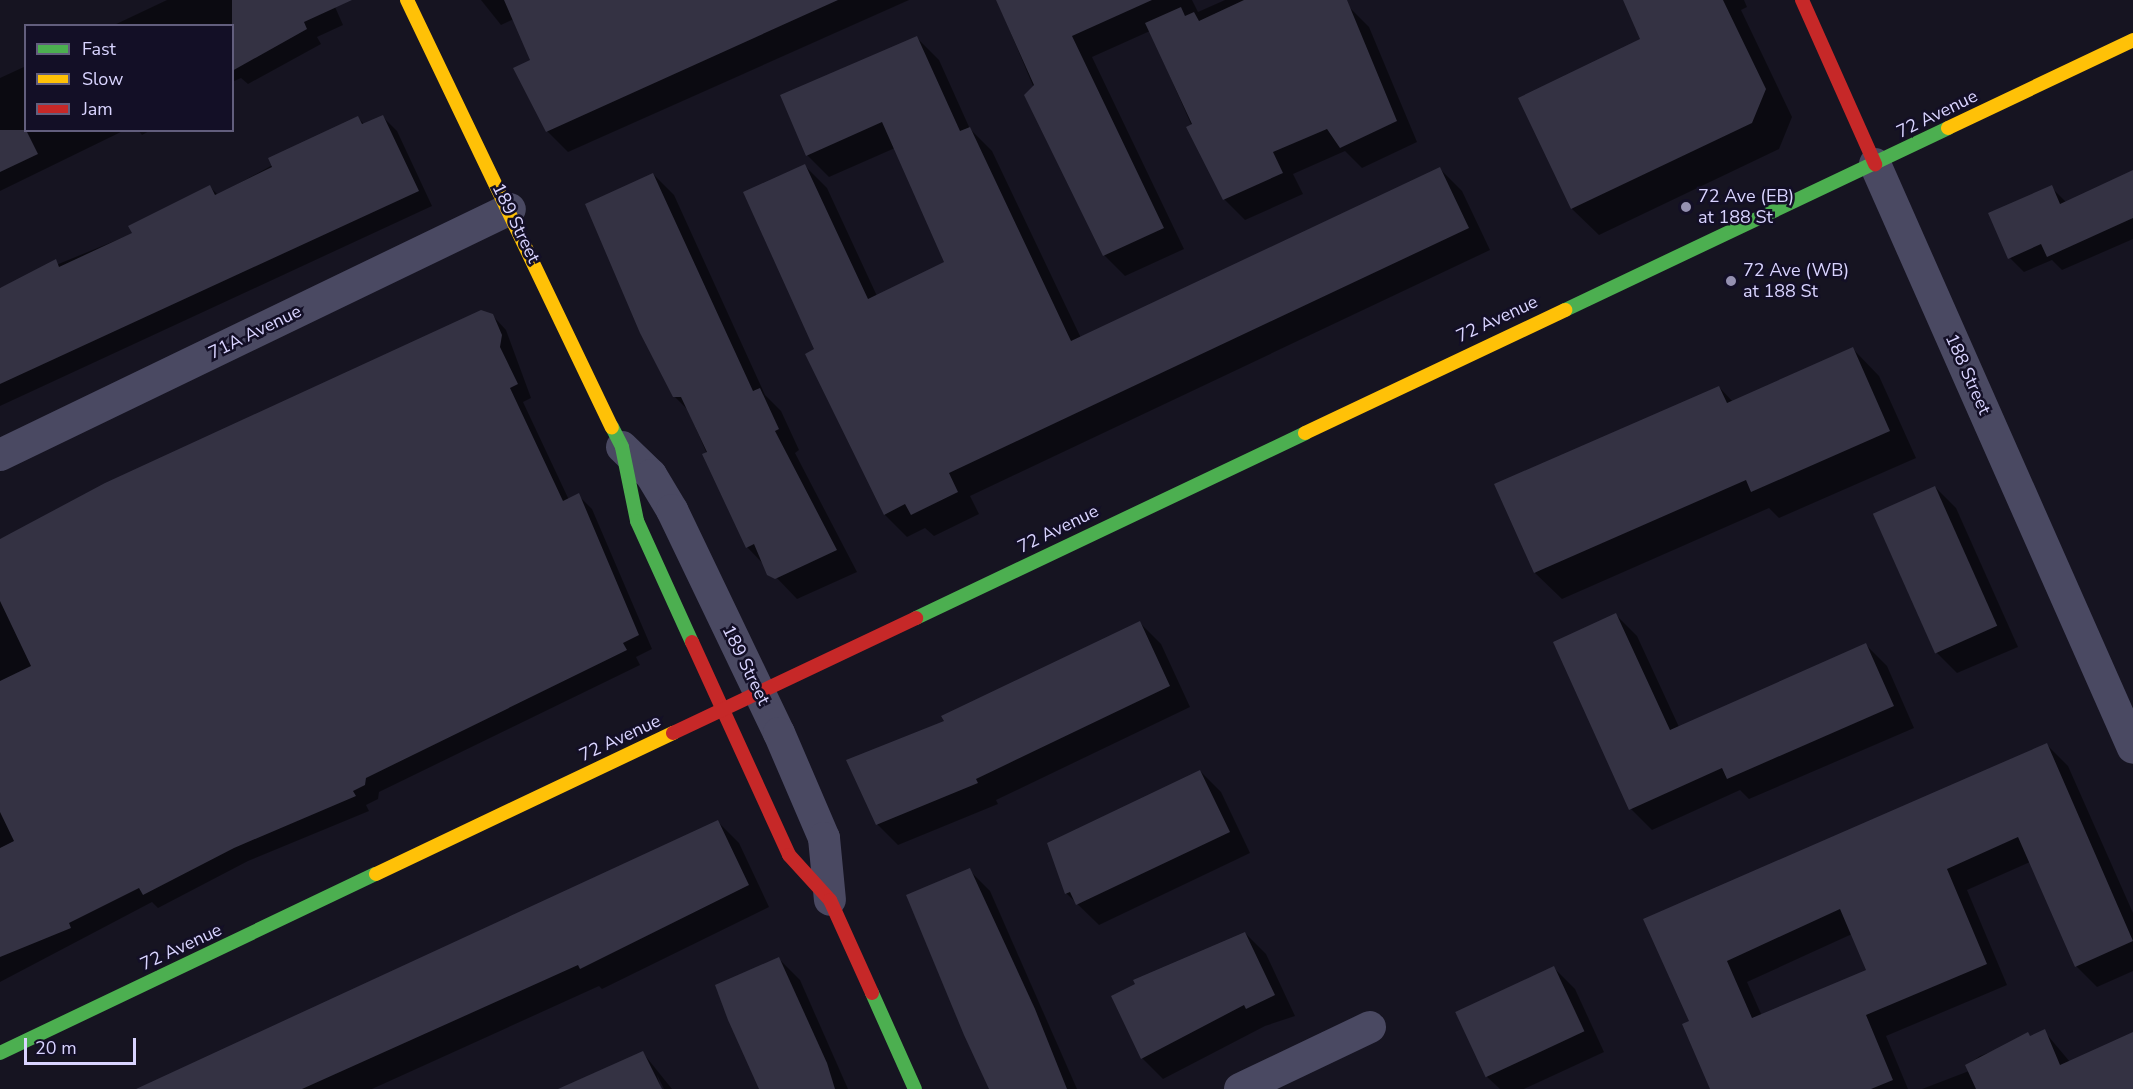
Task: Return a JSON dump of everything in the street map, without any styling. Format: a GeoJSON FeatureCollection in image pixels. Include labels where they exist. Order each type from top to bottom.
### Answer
{"type":"FeatureCollection","features":[{"type":"Feature","properties":{"kind":"main road","name":"189 Street"},"geometry":{"type":"LineString","coordinates":[[407,0],[510,209],[622,447],[637,521],[789,855],[830,900],[915,1089]]}},
{"type":"Feature","properties":{"kind":"main road","name":"188 Street"},"geometry":{"type":"LineString","coordinates":[[1802,0],[1875,164]]}},
{"type":"Feature","properties":{"kind":"main road","name":"72 Avenue"},"geometry":{"type":"LineString","coordinates":[[0,1053],[2133,40]]}},
{"type":"Feature","properties":{"kind":"street","name":"188 Street"},"geometry":{"type":"LineString","coordinates":[[1875,164],[2133,748]]}},
{"type":"Feature","properties":{"kind":"street","name":"71A Avenue"},"geometry":{"type":"LineString","coordinates":[[0,455],[510,209]]}},
{"type":"Feature","properties":{"kind":"street","name":"189 Street"},"geometry":{"type":"LineString","coordinates":[[622,447],[651,476],[672,510],[759,692],[824,838],[830,900]]}},
{"type":"Feature","properties":{"kind":"street"},"geometry":{"type":"LineString","coordinates":[[1240,1089],[1370,1027]]}},
{"type":"Feature","properties":{"kind":"building"},"geometry":{"type":"Polygon","coordinates":[[[232,0],[352,0],[304,22],[307,29],[234,70],[234,24],[232,24],[232,0]]]}},
{"type":"Feature","properties":{"kind":"building"},"geometry":{"type":"Polygon","coordinates":[[[504,0],[838,0],[546,132],[513,68],[530,60],[504,0]]]}},
{"type":"Feature","properties":{"kind":"building"},"geometry":{"type":"Polygon","coordinates":[[[996,0],[1152,0],[1072,36],[1164,228],[1103,256],[1024,95],[1034,85],[996,0]]]}},
{"type":"Feature","properties":{"kind":"building"},"geometry":{"type":"Polygon","coordinates":[[[1244,0],[1347,0],[1397,121],[1340,148],[1327,129],[1273,152],[1283,173],[1223,200],[1186,127],[1192,124],[1145,23],[1181,7],[1185,16],[1194,12],[1199,21],[1244,0]]]}},
{"type":"Feature","properties":{"kind":"building"},"geometry":{"type":"Polygon","coordinates":[[[1623,0],[1723,0],[1766,89],[1752,123],[1571,209],[1518,98],[1640,39],[1623,0]]]}},
{"type":"Feature","properties":{"kind":"building"},"geometry":{"type":"Polygon","coordinates":[[[917,36],[960,131],[970,127],[1071,341],[1440,167],[1469,228],[949,473],[958,492],[911,515],[905,504],[884,515],[805,354],[814,349],[743,192],[805,164],[868,299],[944,262],[882,122],[806,156],[780,95],[917,36]]]}},
{"type":"Feature","properties":{"kind":"building"},"geometry":{"type":"Polygon","coordinates":[[[383,115],[419,191],[0,384],[0,288],[56,259],[59,267],[132,233],[128,226],[210,185],[215,195],[272,167],[268,158],[358,116],[362,124],[383,115]]]}},
{"type":"Feature","properties":{"kind":"building"},"geometry":{"type":"Polygon","coordinates":[[[0,130],[24,130],[38,154],[0,172],[0,130]]]}},
{"type":"Feature","properties":{"kind":"building"},"geometry":{"type":"Polygon","coordinates":[[[2133,170],[2133,218],[2047,257],[2041,244],[2008,259],[1988,213],[2052,185],[2060,204],[2133,170]]]}},
{"type":"Feature","properties":{"kind":"building"},"geometry":{"type":"Polygon","coordinates":[[[653,173],[753,391],[760,388],[779,429],[775,431],[837,550],[775,579],[767,575],[754,544],[746,548],[702,454],[707,452],[681,397],[673,397],[640,333],[585,204],[653,173]]]}},
{"type":"Feature","properties":{"kind":"building"},"geometry":{"type":"Polygon","coordinates":[[[481,310],[493,314],[502,335],[500,347],[518,384],[510,388],[563,501],[579,493],[639,635],[623,643],[627,650],[366,778],[365,785],[353,791],[356,796],[234,848],[143,895],[139,888],[69,923],[71,928],[0,957],[0,848],[14,841],[0,812],[0,681],[31,666],[0,601],[0,539],[105,483],[481,310]]]}},
{"type":"Feature","properties":{"kind":"building"},"geometry":{"type":"Polygon","coordinates":[[[1853,347],[1890,431],[1751,492],[1746,480],[1534,573],[1494,484],[1719,386],[1727,403],[1853,347]]]}},
{"type":"Feature","properties":{"kind":"building"},"geometry":{"type":"Polygon","coordinates":[[[1935,486],[1997,626],[1935,653],[1873,514],[1935,486]]]}},
{"type":"Feature","properties":{"kind":"building"},"geometry":{"type":"Polygon","coordinates":[[[1616,613],[1670,730],[1866,643],[1894,706],[1727,779],[1722,768],[1629,810],[1553,642],[1616,613]]]}},
{"type":"Feature","properties":{"kind":"building"},"geometry":{"type":"Polygon","coordinates":[[[1140,621],[1170,686],[976,779],[978,783],[876,825],[846,760],[944,721],[941,716],[1140,621]]]}},
{"type":"Feature","properties":{"kind":"building"},"geometry":{"type":"Polygon","coordinates":[[[2047,743],[2133,941],[2075,967],[2018,837],[1947,869],[1987,964],[1866,1015],[1893,1080],[1871,1089],[1710,1089],[1682,1024],[1689,1021],[1643,919],[2047,743]],[[1840,909],[1727,961],[1752,1018],[1866,970],[1840,909]]]}},
{"type":"Feature","properties":{"kind":"building"},"geometry":{"type":"Polygon","coordinates":[[[1200,770],[1230,832],[1076,905],[1070,892],[1065,894],[1047,843],[1200,770]]]}},
{"type":"Feature","properties":{"kind":"building"},"geometry":{"type":"Polygon","coordinates":[[[718,820],[749,885],[580,969],[578,965],[302,1089],[136,1089],[718,820]]]}},
{"type":"Feature","properties":{"kind":"building"},"geometry":{"type":"Polygon","coordinates":[[[970,868],[1035,1009],[1067,1089],[989,1089],[964,1035],[906,895],[970,868]]]}},
{"type":"Feature","properties":{"kind":"building"},"geometry":{"type":"Polygon","coordinates":[[[1245,932],[1275,995],[1246,1009],[1244,1005],[1141,1059],[1111,996],[1135,984],[1133,980],[1245,932]]]}},
{"type":"Feature","properties":{"kind":"building"},"geometry":{"type":"Polygon","coordinates":[[[779,957],[827,1063],[835,1089],[759,1089],[728,1020],[715,985],[779,957]]]}},
{"type":"Feature","properties":{"kind":"building"},"geometry":{"type":"Polygon","coordinates":[[[1554,966],[1584,1031],[1486,1077],[1455,1012],[1554,966]]]}},
{"type":"Feature","properties":{"kind":"building"},"geometry":{"type":"Polygon","coordinates":[[[2045,1029],[2060,1065],[2133,1032],[2133,1089],[1976,1089],[1965,1065],[2028,1032],[2030,1036],[2045,1029]]]}},
{"type":"Feature","properties":{"kind":"building"},"geometry":{"type":"Polygon","coordinates":[[[643,1051],[662,1089],[558,1089],[643,1051]]]}},
{"type":"Feature","properties":{"kind":"traffic: fast"},"geometry":{"type":"LineString","coordinates":[[1565,310],[1948,128]]}},
{"type":"Feature","properties":{"kind":"traffic: fast"},"geometry":{"type":"LineString","coordinates":[[612,427],[622,447],[637,521],[692,642]]}},
{"type":"Feature","properties":{"kind":"traffic: fast"},"geometry":{"type":"LineString","coordinates":[[916,618],[1305,433]]}},
{"type":"Feature","properties":{"kind":"traffic: fast"},"geometry":{"type":"LineString","coordinates":[[0,1053],[376,874]]}},
{"type":"Feature","properties":{"kind":"traffic: fast"},"geometry":{"type":"LineString","coordinates":[[872,993],[915,1089]]}},
{"type":"Feature","properties":{"kind":"traffic: slow"},"geometry":{"type":"LineString","coordinates":[[407,0],[612,427]]}},
{"type":"Feature","properties":{"kind":"traffic: slow"},"geometry":{"type":"LineString","coordinates":[[1948,128],[2133,40]]}},
{"type":"Feature","properties":{"kind":"traffic: slow"},"geometry":{"type":"LineString","coordinates":[[1305,433],[1565,310]]}},
{"type":"Feature","properties":{"kind":"traffic: slow"},"geometry":{"type":"LineString","coordinates":[[376,874],[673,733]]}},
{"type":"Feature","properties":{"kind":"traffic: jam"},"geometry":{"type":"LineString","coordinates":[[1802,0],[1875,164]]}},
{"type":"Feature","properties":{"kind":"traffic: jam"},"geometry":{"type":"LineString","coordinates":[[673,733],[916,618]]}},
{"type":"Feature","properties":{"kind":"traffic: jam"},"geometry":{"type":"LineString","coordinates":[[692,642],[789,855],[830,900],[872,993]]}},
{"type":"Feature","properties":{"kind":"place","name":"72 Ave (EB) at 188 St"},"geometry":{"type":"Point","coordinates":[1686,207]}},
{"type":"Feature","properties":{"kind":"place","name":"72 Ave (WB) at 188 St"},"geometry":{"type":"Point","coordinates":[1731,281]}}]}
